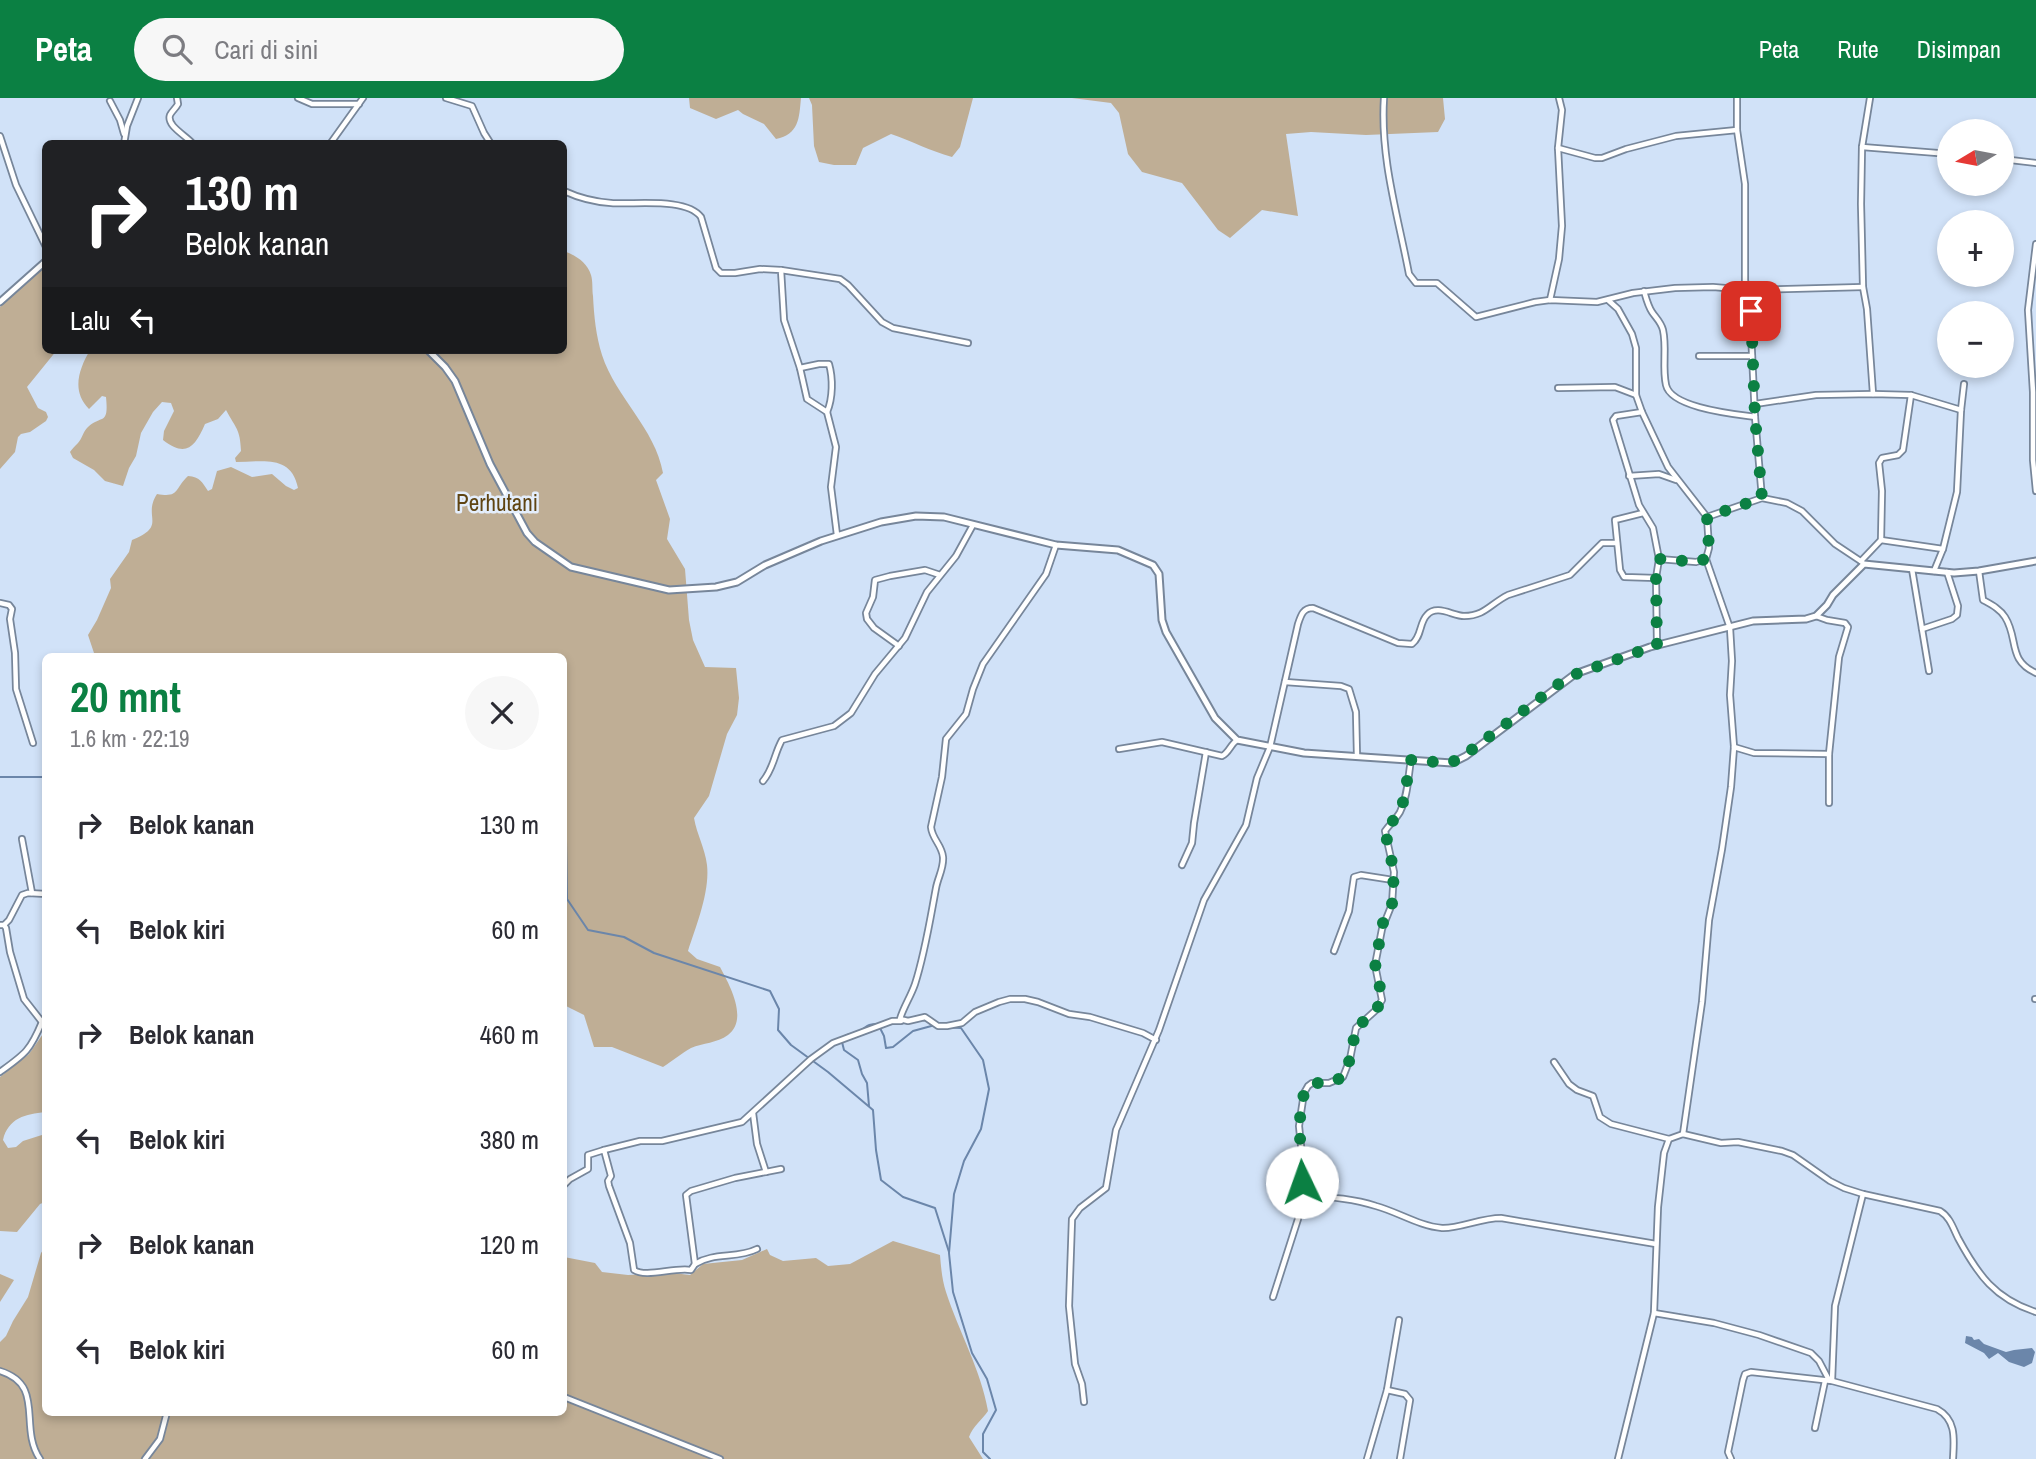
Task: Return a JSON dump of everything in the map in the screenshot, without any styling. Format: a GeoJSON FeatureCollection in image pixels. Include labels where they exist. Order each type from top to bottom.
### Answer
{"type":"FeatureCollection","features":[{"type":"Feature","properties":{"kind":"street"},"geometry":{"type":"LineString","coordinates":[[124,140],[138,98]]}},
{"type":"Feature","properties":{"kind":"street"},"geometry":{"type":"LineString","coordinates":[[177,98],[178,104],[170,115],[170,120],[189,140]]}},
{"type":"Feature","properties":{"kind":"street"},"geometry":{"type":"LineString","coordinates":[[298,98],[312,104],[359,104]]}},
{"type":"Feature","properties":{"kind":"street"},"geometry":{"type":"LineString","coordinates":[[333,140],[363,98]]}},
{"type":"Feature","properties":{"kind":"street"},"geometry":{"type":"LineString","coordinates":[[446,98],[472,106],[488,140]]}},
{"type":"Feature","properties":{"kind":"street"},"geometry":{"type":"LineString","coordinates":[[1384,98],[1387,166],[1410,278],[1416,283],[1437,283],[1476,317],[1535,302],[1550,300],[1589,303],[1644,291],[1704,287],[1749,290],[1863,287]]}},
{"type":"Feature","properties":{"kind":"street"},"geometry":{"type":"LineString","coordinates":[[1550,300],[1559,259],[1562,226],[1559,148],[1562,110],[1559,98]]}},
{"type":"Feature","properties":{"kind":"street"},"geometry":{"type":"LineString","coordinates":[[1737,98],[1737,130],[1745,184],[1745,281],[1749,290],[1762,498]]}},
{"type":"Feature","properties":{"kind":"street"},"geometry":{"type":"LineString","coordinates":[[1870,98],[1862,147],[1863,287],[1873,394]]}},
{"type":"Feature","properties":{"kind":"street"},"geometry":{"type":"LineString","coordinates":[[110,101],[120,120],[124,140]]}},
{"type":"Feature","properties":{"kind":"street"},"geometry":{"type":"LineString","coordinates":[[1559,148],[1602,158],[1676,136],[1737,130]]}},
{"type":"Feature","properties":{"kind":"street"},"geometry":{"type":"LineString","coordinates":[[0,136],[16,185],[42,239]]}},
{"type":"Feature","properties":{"kind":"street"},"geometry":{"type":"LineString","coordinates":[[1862,147],[1937,152]]}},
{"type":"Feature","properties":{"kind":"street"},"geometry":{"type":"LineString","coordinates":[[2014,160],[2036,163]]}},
{"type":"Feature","properties":{"kind":"street"},"geometry":{"type":"LineString","coordinates":[[567,192],[611,203],[663,204],[690,209],[701,217],[716,268],[721,273],[781,270],[839,279],[848,285],[882,322],[893,328],[968,343]]}},
{"type":"Feature","properties":{"kind":"street"},"geometry":{"type":"LineString","coordinates":[[2036,244],[2028,310],[2036,491]]}},
{"type":"Feature","properties":{"kind":"street"},"geometry":{"type":"LineString","coordinates":[[0,302],[42,265]]}},
{"type":"Feature","properties":{"kind":"street"},"geometry":{"type":"LineString","coordinates":[[781,270],[784,320],[807,399],[827,412]]}},
{"type":"Feature","properties":{"kind":"street"},"geometry":{"type":"LineString","coordinates":[[1644,291],[1650,310],[1663,329],[1665,382],[1668,391],[1689,404],[1723,413],[1755,417]]}},
{"type":"Feature","properties":{"kind":"street"},"geometry":{"type":"LineString","coordinates":[[1608,300],[1618,309],[1632,334],[1636,348],[1636,395],[1642,412],[1668,467],[1707,517],[1709,548],[1706,559],[1730,628],[1730,695],[1734,747],[1731,787],[1709,920],[1702,1002],[1683,1134]]}},
{"type":"Feature","properties":{"kind":"street"},"geometry":{"type":"LineString","coordinates":[[432,354],[455,382],[490,464],[527,533],[535,542],[571,567],[663,589],[716,587],[737,582],[765,565],[829,538],[891,520],[916,516],[944,517],[1056,545],[1118,550],[1148,561],[1157,569],[1162,620],[1166,632],[1215,718],[1237,740],[1270,747],[1304,753],[1446,763],[1458,760],[1568,677],[1657,645],[1752,621],[1800,620],[1816,616],[1845,623],[1848,627],[1839,657],[1829,754],[1829,803]]}},
{"type":"Feature","properties":{"kind":"street"},"geometry":{"type":"LineString","coordinates":[[1699,356],[1752,356]]}},
{"type":"Feature","properties":{"kind":"street"},"geometry":{"type":"LineString","coordinates":[[800,368],[829,364],[831,371],[831,401],[827,412],[836,447],[831,486],[837,536]]}},
{"type":"Feature","properties":{"kind":"street"},"geometry":{"type":"LineString","coordinates":[[1934,571],[1943,549],[1957,492],[1964,384]]}},
{"type":"Feature","properties":{"kind":"street"},"geometry":{"type":"LineString","coordinates":[[1558,388],[1615,387],[1636,395]]}},
{"type":"Feature","properties":{"kind":"street"},"geometry":{"type":"LineString","coordinates":[[1755,404],[1834,394],[1911,395],[1961,410]]}},
{"type":"Feature","properties":{"kind":"street"},"geometry":{"type":"LineString","coordinates":[[1816,616],[1881,540],[1883,520],[1879,463],[1882,458],[1898,455],[1903,450],[1911,395]]}},
{"type":"Feature","properties":{"kind":"street"},"geometry":{"type":"LineString","coordinates":[[1642,412],[1613,418],[1629,476],[1643,513],[1653,528],[1659,559],[1656,578],[1657,645]]}},
{"type":"Feature","properties":{"kind":"street"},"geometry":{"type":"LineString","coordinates":[[1629,476],[1659,474],[1677,481]]}},
{"type":"Feature","properties":{"kind":"street"},"geometry":{"type":"LineString","coordinates":[[1707,517],[1762,498],[1787,503],[1802,510],[1835,544],[1863,562],[1947,572],[1979,571],[2036,561]]}},
{"type":"Feature","properties":{"kind":"street"},"geometry":{"type":"LineString","coordinates":[[1643,513],[1615,520],[1622,575],[1627,578],[1656,578]]}},
{"type":"Feature","properties":{"kind":"street"},"geometry":{"type":"LineString","coordinates":[[763,781],[773,768],[782,740],[834,726],[846,718],[875,674],[899,646],[916,618],[927,592],[956,556],[973,525]]}},
{"type":"Feature","properties":{"kind":"street"},"geometry":{"type":"LineString","coordinates":[[1881,540],[1943,549]]}},
{"type":"Feature","properties":{"kind":"street"},"geometry":{"type":"LineString","coordinates":[[1084,1402],[1082,1384],[1075,1364],[1069,1306],[1071,1223],[1077,1212],[1105,1188],[1116,1130],[1156,1040],[1204,900],[1245,830],[1257,778],[1270,747],[1300,616],[1305,609],[1313,608],[1398,643],[1412,644],[1418,638],[1425,618],[1430,613],[1443,611],[1461,616],[1481,614],[1508,595],[1570,575],[1602,543],[1617,543]]}},
{"type":"Feature","properties":{"kind":"street"},"geometry":{"type":"LineString","coordinates":[[901,1021],[921,963],[936,885],[942,870],[943,853],[934,839],[931,827],[942,778],[946,739],[966,714],[972,689],[983,664],[1046,574],[1056,545]]}},
{"type":"Feature","properties":{"kind":"street"},"geometry":{"type":"LineString","coordinates":[[1659,559],[1696,562],[1706,559]]}},
{"type":"Feature","properties":{"kind":"street"},"geometry":{"type":"LineString","coordinates":[[1912,568],[1929,671]]}},
{"type":"Feature","properties":{"kind":"street"},"geometry":{"type":"LineString","coordinates":[[899,646],[874,628],[867,619],[866,613],[873,597],[875,580],[925,570],[940,575]]}},
{"type":"Feature","properties":{"kind":"street"},"geometry":{"type":"LineString","coordinates":[[1979,571],[1983,600],[2004,615],[2018,658],[2023,665],[2036,673]]}},
{"type":"Feature","properties":{"kind":"street"},"geometry":{"type":"LineString","coordinates":[[1922,629],[1957,615],[1958,606],[1947,572]]}},
{"type":"Feature","properties":{"kind":"street"},"geometry":{"type":"LineString","coordinates":[[0,603],[7,604],[12,609],[10,619],[16,689],[33,743]]}},
{"type":"Feature","properties":{"kind":"street"},"geometry":{"type":"LineString","coordinates":[[1285,682],[1349,689],[1356,712],[1357,756]]}},
{"type":"Feature","properties":{"kind":"street"},"geometry":{"type":"LineString","coordinates":[[1119,749],[1162,742],[1219,756],[1225,755],[1237,740]]}},
{"type":"Feature","properties":{"kind":"street"},"geometry":{"type":"LineString","coordinates":[[1734,747],[1754,753],[1829,754]]}},
{"type":"Feature","properties":{"kind":"street"},"geometry":{"type":"LineString","coordinates":[[1182,865],[1192,843],[1206,752]]}},
{"type":"Feature","properties":{"kind":"street"},"geometry":{"type":"LineString","coordinates":[[1273,1297],[1292,1242],[1301,1195],[1303,1165],[1299,1126],[1304,1093],[1310,1084],[1329,1083],[1343,1077],[1350,1059],[1356,1028],[1380,1005],[1382,995],[1375,970],[1376,959],[1383,923],[1392,904],[1394,868],[1385,831],[1402,807],[1411,760]]}},
{"type":"Feature","properties":{"kind":"street"},"geometry":{"type":"LineString","coordinates":[[22,839],[32,893]]}},
{"type":"Feature","properties":{"kind":"street"},"geometry":{"type":"LineString","coordinates":[[1334,951],[1349,911],[1354,877],[1361,875],[1393,880]]}},
{"type":"Feature","properties":{"kind":"street"},"geometry":{"type":"LineString","coordinates":[[42,894],[22,895],[9,920],[2,925],[24,999],[42,1019]]}},
{"type":"Feature","properties":{"kind":"street"},"geometry":{"type":"LineString","coordinates":[[567,1182],[589,1167],[588,1155],[640,1141],[662,1141],[737,1124],[747,1119],[811,1059],[833,1044],[892,1021],[925,1017],[938,1026],[947,1026],[962,1023],[975,1012],[999,1002],[1025,999],[1069,1014],[1090,1017],[1143,1033],[1156,1040]]}},
{"type":"Feature","properties":{"kind":"street"},"geometry":{"type":"LineString","coordinates":[[0,1072],[24,1055],[42,1025]]}},
{"type":"Feature","properties":{"kind":"street"},"geometry":{"type":"LineString","coordinates":[[1554,1062],[1569,1084],[1592,1096],[1600,1117],[1611,1124],[1669,1139],[1683,1134],[1721,1143],[1738,1142],[1782,1150],[1793,1154],[1830,1181],[1863,1194],[1940,1211],[1945,1214],[1991,1288],[2014,1303],[2036,1312]]}},
{"type":"Feature","properties":{"kind":"street"},"geometry":{"type":"LineString","coordinates":[[753,1113],[757,1144],[766,1172]]}},
{"type":"Feature","properties":{"kind":"street"},"geometry":{"type":"LineString","coordinates":[[1618,1459],[1654,1313],[1661,1171],[1665,1146],[1669,1139]]}},
{"type":"Feature","properties":{"kind":"street"},"geometry":{"type":"LineString","coordinates":[[604,1150],[611,1176],[609,1186],[630,1243],[634,1270],[640,1273],[691,1270],[695,1264],[708,1258],[742,1255],[757,1249]]}},
{"type":"Feature","properties":{"kind":"street"},"geometry":{"type":"LineString","coordinates":[[695,1264],[686,1195],[727,1180],[781,1169]]}},
{"type":"Feature","properties":{"kind":"street"},"geometry":{"type":"LineString","coordinates":[[1815,1428],[1829,1381],[1835,1306],[1863,1194]]}},
{"type":"Feature","properties":{"kind":"street"},"geometry":{"type":"LineString","coordinates":[[1301,1195],[1350,1199],[1418,1222],[1446,1228],[1501,1218],[1656,1244]]}},
{"type":"Feature","properties":{"kind":"street"},"geometry":{"type":"LineString","coordinates":[[1654,1313],[1724,1325],[1811,1353],[1829,1381]]}},
{"type":"Feature","properties":{"kind":"street"},"geometry":{"type":"LineString","coordinates":[[1367,1459],[1387,1390],[1399,1320]]}},
{"type":"Feature","properties":{"kind":"street"},"geometry":{"type":"LineString","coordinates":[[0,1371],[18,1379],[26,1389],[31,1438],[40,1459]]}},
{"type":"Feature","properties":{"kind":"street"},"geometry":{"type":"LineString","coordinates":[[1731,1459],[1728,1452],[1745,1374],[1753,1373],[1829,1381],[1926,1405],[1943,1412],[1954,1434],[1953,1459]]}},
{"type":"Feature","properties":{"kind":"street"},"geometry":{"type":"LineString","coordinates":[[1387,1390],[1405,1394],[1410,1400],[1400,1459]]}},
{"type":"Feature","properties":{"kind":"street"},"geometry":{"type":"LineString","coordinates":[[567,1398],[720,1459]]}},
{"type":"Feature","properties":{"kind":"street"},"geometry":{"type":"LineString","coordinates":[[145,1459],[160,1439],[166,1416]]}},
{"type":"Feature","properties":{"kind":"green space"},"geometry":{"type":"Polygon","coordinates":[[[689,98],[801,98],[796,125],[784,137],[776,139],[764,124],[738,110],[716,119],[690,108],[689,98]]]}},
{"type":"Feature","properties":{"kind":"green space"},"geometry":{"type":"Polygon","coordinates":[[[809,98],[973,98],[960,147],[952,157],[891,134],[863,148],[856,165],[834,165],[819,162],[814,146],[812,105],[809,98]]]}},
{"type":"Feature","properties":{"kind":"green space"},"geometry":{"type":"Polygon","coordinates":[[[1072,98],[1443,98],[1445,119],[1438,132],[1286,134],[1298,216],[1262,210],[1230,238],[1218,230],[1182,183],[1142,172],[1128,154],[1119,113],[1111,103],[1072,98]]]}},
{"type":"Feature","properties":{"kind":"green space","name":"Perhutani"},"geometry":{"type":"Polygon","coordinates":[[[567,252],[587,266],[592,280],[598,341],[608,371],[644,427],[659,457],[663,473],[656,480],[670,519],[667,539],[685,569],[693,640],[705,667],[736,668],[739,698],[737,715],[727,734],[709,796],[694,818],[706,859],[707,875],[702,909],[688,951],[697,959],[720,967],[728,983],[735,1001],[737,1020],[728,1035],[691,1048],[663,1067],[612,1047],[594,1047],[584,1015],[567,1006],[567,653],[94,653],[88,635],[111,588],[110,579],[129,552],[132,540],[143,535],[152,525],[153,502],[157,494],[170,495],[188,476],[198,479],[208,491],[212,489],[217,471],[231,467],[252,477],[272,474],[286,486],[294,490],[298,488],[294,477],[282,465],[266,461],[236,462],[235,458],[241,451],[240,438],[226,410],[218,419],[205,424],[189,447],[178,448],[163,440],[164,431],[174,411],[171,403],[162,402],[141,433],[136,456],[123,486],[105,481],[94,470],[73,458],[70,452],[87,428],[106,413],[106,397],[102,396],[89,409],[83,402],[79,380],[88,354],[567,354],[567,252]]]}},
{"type":"Feature","properties":{"kind":"green space"},"geometry":{"type":"Polygon","coordinates":[[[42,267],[42,354],[54,354],[27,387],[38,408],[46,412],[48,417],[30,432],[18,437],[15,452],[0,469],[0,307],[42,267]]]}},
{"type":"Feature","properties":{"kind":"green space"},"geometry":{"type":"Polygon","coordinates":[[[42,1035],[42,1112],[13,1122],[3,1140],[8,1148],[16,1147],[23,1141],[42,1135],[42,1203],[17,1232],[0,1231],[0,1077],[29,1054],[42,1035]]]}},
{"type":"Feature","properties":{"kind":"green space"},"geometry":{"type":"Polygon","coordinates":[[[893,1241],[940,1255],[946,1292],[985,1396],[988,1411],[969,1437],[983,1459],[0,1459],[0,1342],[28,1297],[42,1252],[42,1416],[567,1416],[567,1258],[595,1263],[602,1272],[628,1275],[690,1275],[703,1264],[742,1260],[767,1249],[770,1255],[783,1261],[816,1258],[828,1266],[850,1264],[893,1241]]]}},
{"type":"Feature","properties":{"kind":"green space"},"geometry":{"type":"Polygon","coordinates":[[[0,1274],[14,1280],[0,1302],[0,1274]]]}},
{"type":"Feature","properties":{"kind":"water"},"geometry":{"type":"Polygon","coordinates":[[[1966,1336],[2006,1352],[2032,1348],[2035,1352],[2032,1363],[2024,1367],[2009,1362],[1998,1353],[1989,1359],[1984,1353],[1965,1343],[1966,1336]]]}},
{"type":"Feature","properties":{"kind":"waterway"},"geometry":{"type":"LineString","coordinates":[[0,777],[42,777]]}},
{"type":"Feature","properties":{"kind":"waterway"},"geometry":{"type":"LineString","coordinates":[[567,899],[588,930],[624,937],[654,953],[770,991],[779,1009],[778,1030],[791,1045],[873,1110],[881,1180],[903,1197],[935,1208],[949,1252]]}},
{"type":"Feature","properties":{"kind":"waterway"},"geometry":{"type":"LineString","coordinates":[[843,1037],[869,1025],[878,1024],[886,1048],[893,1047],[913,1031],[935,1025]]}},
{"type":"Feature","properties":{"kind":"waterway"},"geometry":{"type":"LineString","coordinates":[[940,1027],[961,1028],[983,1060],[989,1089],[981,1129],[964,1161],[954,1194],[949,1253],[953,1292],[972,1353],[987,1379],[996,1410],[983,1434],[983,1452],[990,1459]]}},
{"type":"Feature","properties":{"kind":"waterway"},"geometry":{"type":"LineString","coordinates":[[842,1042],[844,1050],[858,1060],[867,1083],[869,1106]]}},
{"type":"Feature","properties":{"kind":"route"},"geometry":{"type":"LineString","coordinates":[[1302,1182],[1299,1126],[1306,1088],[1312,1083],[1329,1083],[1343,1077],[1350,1059],[1356,1028],[1371,1016],[1382,1000],[1375,970],[1376,959],[1383,923],[1392,904],[1394,872],[1385,831],[1402,807],[1411,760],[1446,763],[1458,760],[1568,677],[1657,645],[1656,578],[1659,559],[1696,562],[1706,559],[1709,553],[1707,517],[1762,498],[1755,417],[1751,311]]}}]}
